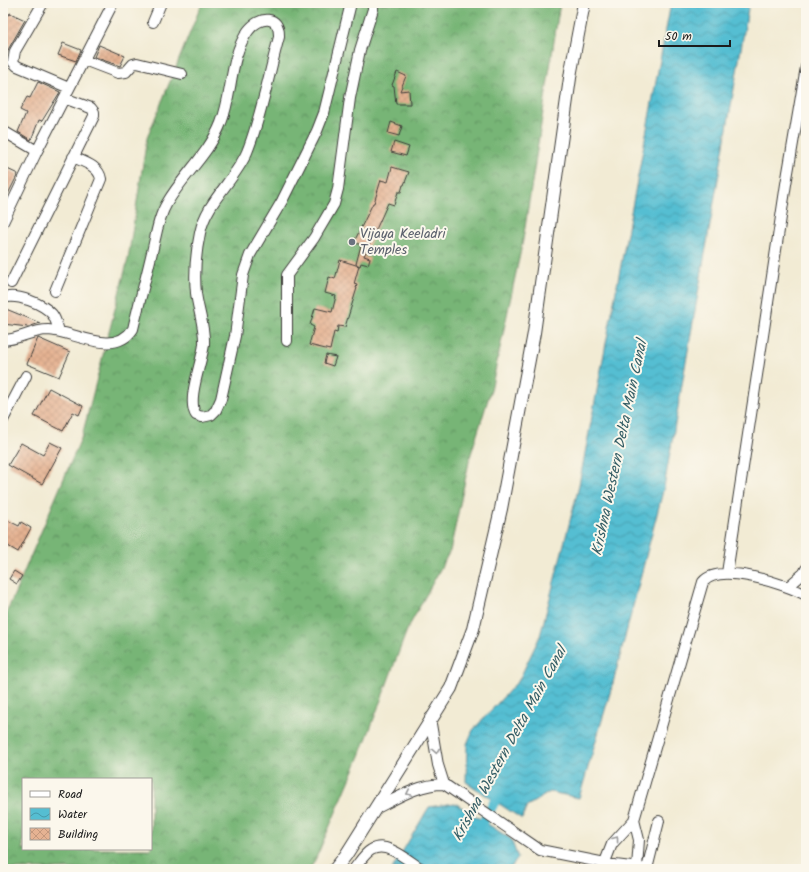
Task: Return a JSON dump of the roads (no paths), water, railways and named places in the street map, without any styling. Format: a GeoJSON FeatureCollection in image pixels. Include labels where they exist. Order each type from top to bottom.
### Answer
{"type":"FeatureCollection","features":[{"type":"Feature","properties":{"kind":"main road"},"geometry":{"type":"LineString","coordinates":[[335,869],[346,855],[450,688],[474,629],[501,509],[534,333],[571,71],[584,3]]}},
{"type":"Feature","properties":{"kind":"street"},"geometry":{"type":"LineString","coordinates":[[43,3],[15,51],[13,62],[16,66],[69,88]]}},
{"type":"Feature","properties":{"kind":"street"},"geometry":{"type":"LineString","coordinates":[[3,222],[37,151],[113,3]]}},
{"type":"Feature","properties":{"kind":"street"},"geometry":{"type":"LineString","coordinates":[[152,22],[161,3]]}},
{"type":"Feature","properties":{"kind":"street"},"geometry":{"type":"LineString","coordinates":[[3,340],[46,330],[59,331],[92,341],[119,341],[129,335],[133,329],[160,216],[176,189],[209,146],[221,123],[238,50],[247,32],[253,24],[264,19],[270,19],[277,24],[279,37],[253,132],[240,165],[206,216],[200,231],[195,257],[196,293],[204,344],[192,410],[196,415],[202,417],[211,415],[216,410],[234,336],[244,275],[250,255],[282,201],[317,131],[324,113],[351,3]]}},
{"type":"Feature","properties":{"kind":"street"},"geometry":{"type":"LineString","coordinates":[[287,341],[287,275],[314,238],[334,204],[338,190],[350,98],[360,50],[374,9],[373,3]]}},
{"type":"Feature","properties":{"kind":"street"},"geometry":{"type":"LineString","coordinates":[[84,60],[118,73],[126,72],[133,64],[137,63],[182,74]]}},
{"type":"Feature","properties":{"kind":"street"},"geometry":{"type":"LineString","coordinates":[[727,573],[786,184],[806,67]]}},
{"type":"Feature","properties":{"kind":"street"},"geometry":{"type":"LineString","coordinates":[[11,283],[90,124],[94,112],[91,108],[64,98]]}},
{"type":"Feature","properties":{"kind":"street"},"geometry":{"type":"LineString","coordinates":[[3,131],[37,151]]}},
{"type":"Feature","properties":{"kind":"street"},"geometry":{"type":"LineString","coordinates":[[55,291],[101,179],[100,173],[96,169],[73,156]]}},
{"type":"Feature","properties":{"kind":"street"},"geometry":{"type":"LineString","coordinates":[[3,298],[13,297],[41,306],[51,314],[59,331]]}},
{"type":"Feature","properties":{"kind":"street"},"geometry":{"type":"LineString","coordinates":[[3,420],[7,403],[26,376]]}},
{"type":"Feature","properties":{"kind":"street"},"geometry":{"type":"LineString","coordinates":[[789,586],[804,573],[806,569]]}},
{"type":"Feature","properties":{"kind":"street"},"geometry":{"type":"LineString","coordinates":[[611,865],[612,844],[634,820],[702,582],[706,578],[727,573],[789,586],[806,595]]}},
{"type":"Feature","properties":{"kind":"street"},"geometry":{"type":"LineString","coordinates":[[430,718],[438,765],[447,786]]}},
{"type":"Feature","properties":{"kind":"street"},"geometry":{"type":"LineString","coordinates":[[375,809],[420,787],[432,784],[447,786],[534,847],[547,852],[563,854],[611,865],[648,869],[659,821]]}},
{"type":"Feature","properties":{"kind":"street"},"geometry":{"type":"LineString","coordinates":[[634,820],[639,840],[637,867]]}},
{"type":"Feature","properties":{"kind":"street"},"geometry":{"type":"LineString","coordinates":[[354,869],[370,851],[378,847],[386,847],[422,869]]}},
{"type":"Feature","properties":{"kind":"water"},"geometry":{"type":"Polygon","coordinates":[[[671,3],[749,3],[664,487],[613,683],[579,798],[550,792],[527,806],[522,819],[466,782],[467,744],[473,730],[519,680],[540,636],[578,490],[671,3]]]}},
{"type":"Feature","properties":{"kind":"water"},"geometry":{"type":"Polygon","coordinates":[[[455,803],[511,839],[518,858],[510,869],[392,869],[429,807],[455,803]]]}},
{"type":"Feature","properties":{"kind":"waterway","name":"Krishna Western Delta Main Canal"},"geometry":{"type":"LineString","coordinates":[[478,832],[501,790]]}},
{"type":"Feature","properties":{"kind":"place","name":"Vijaya Keeladri Temples"},"geometry":{"type":"Point","coordinates":[352,242]}}]}
